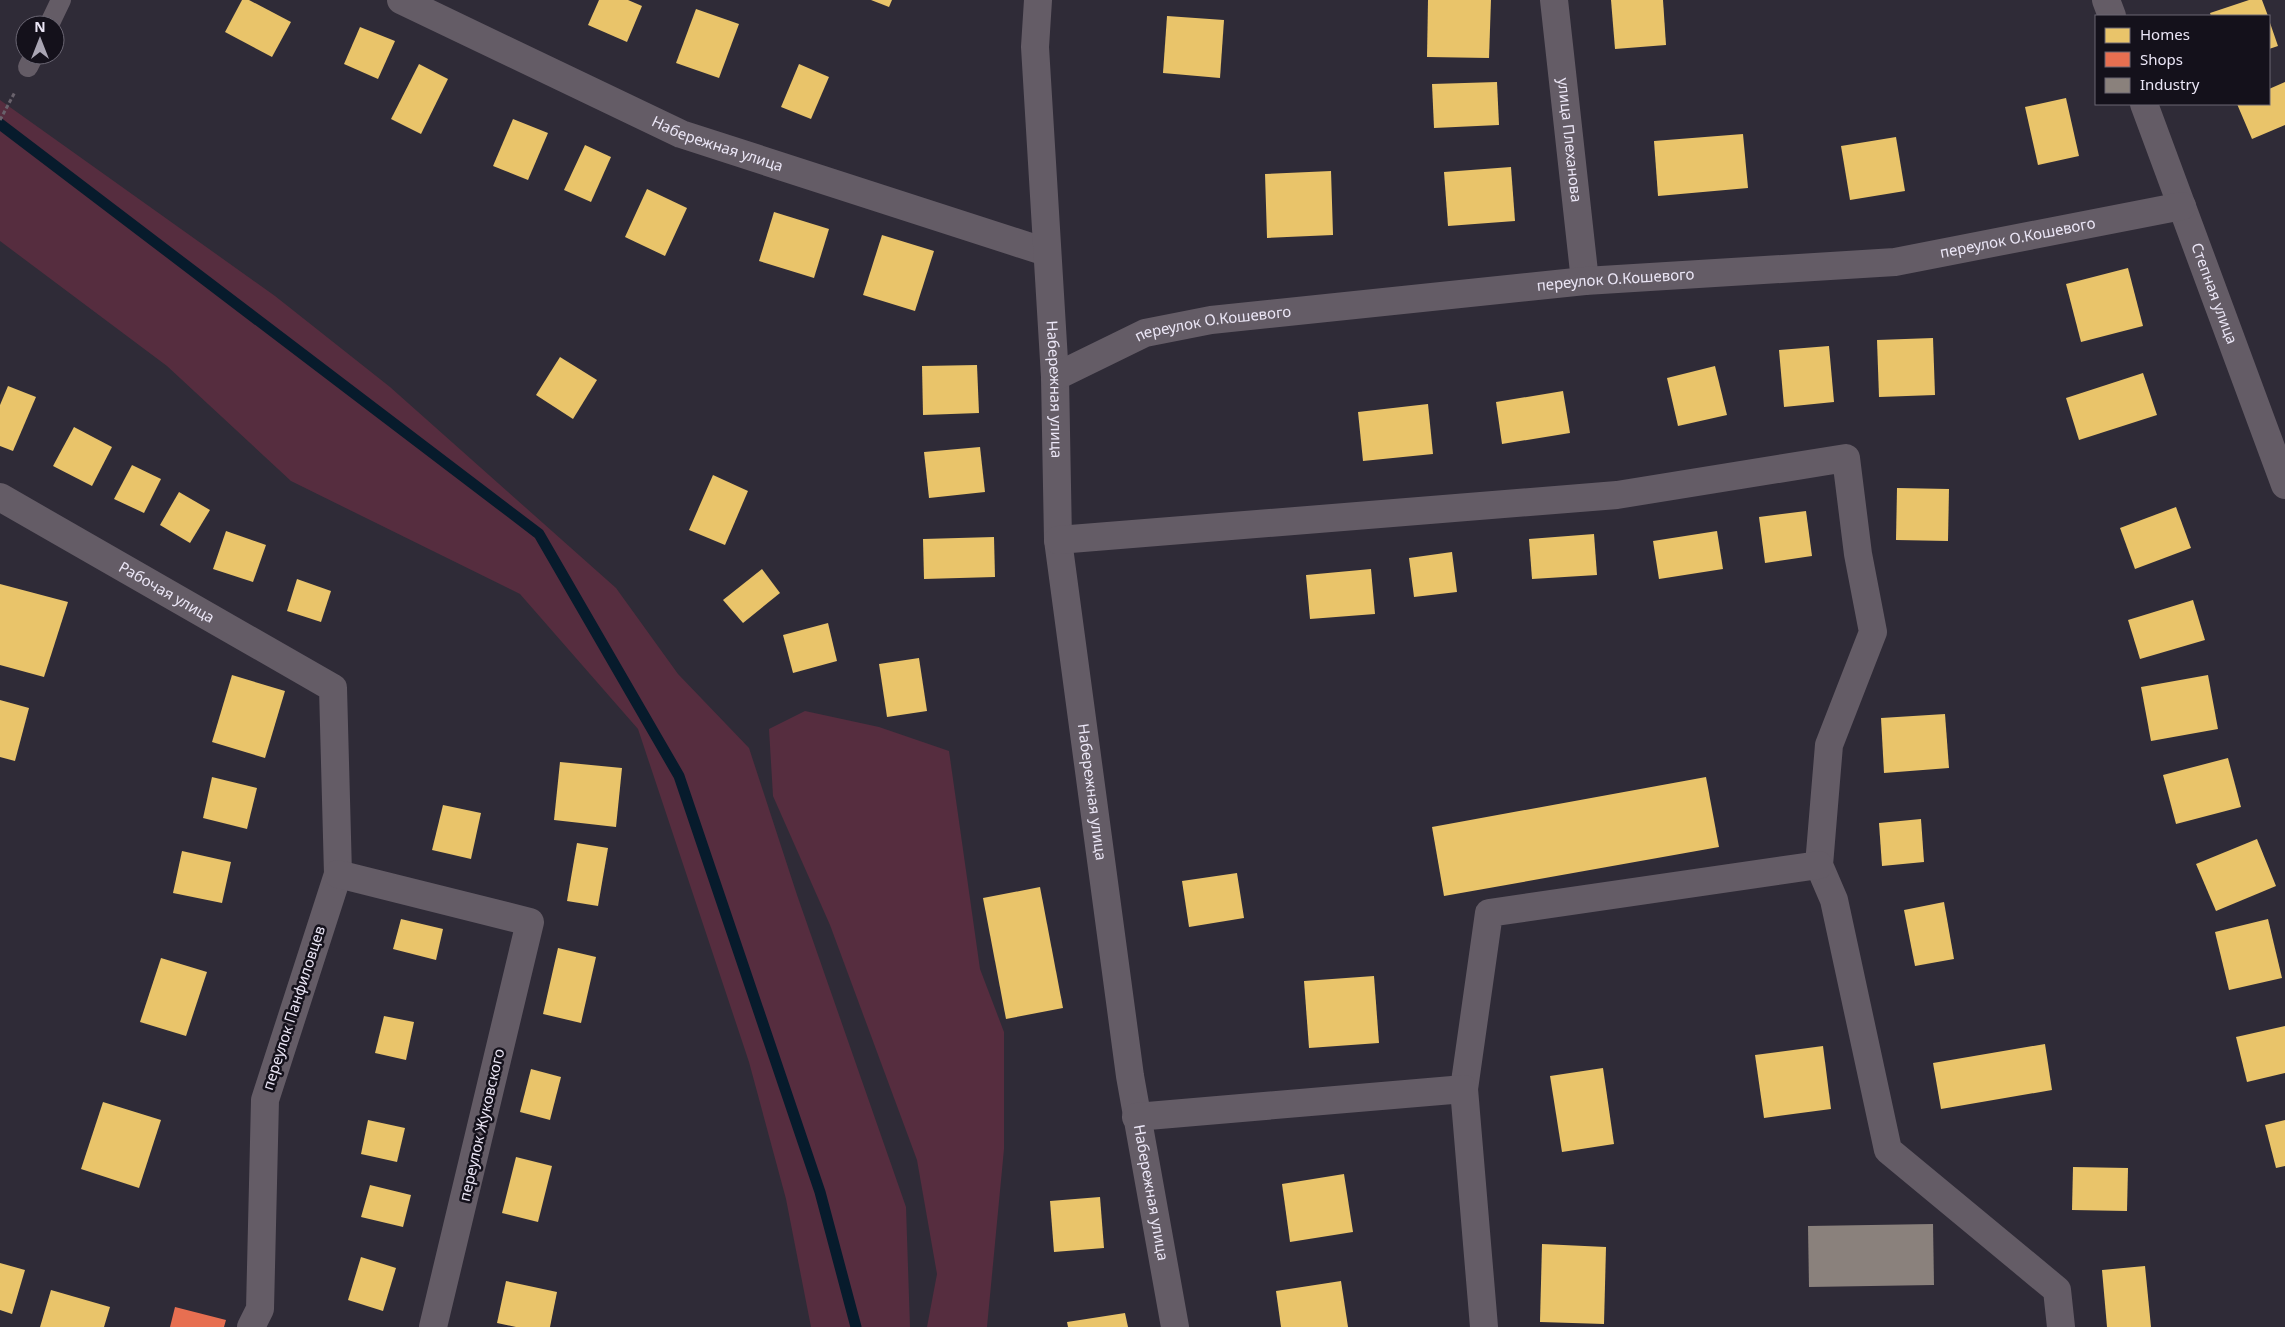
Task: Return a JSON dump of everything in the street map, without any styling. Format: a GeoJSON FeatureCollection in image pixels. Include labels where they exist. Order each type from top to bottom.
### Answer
{"type":"FeatureCollection","features":[{"type":"Feature","properties":{"kind":"street","name":"Набережная улица"},"geometry":{"type":"LineString","coordinates":[[402,0],[681,134],[1046,252]]}},
{"type":"Feature","properties":{"kind":"street","name":"Набережная улица"},"geometry":{"type":"LineString","coordinates":[[1038,0],[1035,47],[1055,377],[1058,540],[1136,1117],[1175,1327]]}},
{"type":"Feature","properties":{"kind":"street","name":"улица Плеханова"},"geometry":{"type":"LineString","coordinates":[[1554,0],[1585,281]]}},
{"type":"Feature","properties":{"kind":"street"},"geometry":{"type":"LineString","coordinates":[[2106,0],[2112,15]]}},
{"type":"Feature","properties":{"kind":"street","name":"Степная улица"},"geometry":{"type":"LineString","coordinates":[[2144,105],[2285,484]]}},
{"type":"Feature","properties":{"kind":"street","name":"переулок О.Кошевого"},"geometry":{"type":"LineString","coordinates":[[1055,377],[1145,333],[1211,320],[1585,281],[1895,262],[2182,206]]}},
{"type":"Feature","properties":{"kind":"street"},"geometry":{"type":"LineString","coordinates":[[1058,540],[1617,495],[1846,458],[1858,554],[1873,632],[1830,745],[1819,865],[1834,900],[1888,1150],[2057,1290],[2060,1327]]}},
{"type":"Feature","properties":{"kind":"street","name":"Рабочая улица"},"geometry":{"type":"LineString","coordinates":[[0,498],[333,688]]}},
{"type":"Feature","properties":{"kind":"street","name":"переулок Панфиловцев"},"geometry":{"type":"LineString","coordinates":[[251,1327],[260,1309],[265,1100],[338,874],[333,688]]}},
{"type":"Feature","properties":{"kind":"street"},"geometry":{"type":"LineString","coordinates":[[1484,1327],[1464,1089],[1489,913],[1819,865]]}},
{"type":"Feature","properties":{"kind":"street","name":"переулок Жуковского"},"geometry":{"type":"LineString","coordinates":[[338,874],[530,922],[433,1327]]}},
{"type":"Feature","properties":{"kind":"street"},"geometry":{"type":"LineString","coordinates":[[1136,1117],[1464,1089]]}},
{"type":"Feature","properties":{"kind":"lane"},"geometry":{"type":"LineString","coordinates":[[54,15],[61,0]]}},
{"type":"Feature","properties":{"kind":"shaded area"},"geometry":{"type":"Polygon","coordinates":[[[0,100],[275,296],[390,387],[616,588],[678,674],[749,748],[797,895],[906,1207],[910,1327],[811,1327],[786,1199],[749,1062],[638,729],[520,594],[291,481],[167,366],[0,241],[0,100]]]}},
{"type":"Feature","properties":{"kind":"shaded area"},"geometry":{"type":"Polygon","coordinates":[[[805,711],[879,727],[949,751],[980,969],[1004,1032],[1004,1149],[987,1327],[927,1327],[937,1274],[917,1160],[830,925],[773,796],[769,729],[805,711]]]}},
{"type":"Feature","properties":{"kind":"building: Homes"},"geometry":{"type":"Polygon","coordinates":[[[242,0],[249,0],[291,22],[272,57],[225,32],[242,0]]]}},
{"type":"Feature","properties":{"kind":"building: Homes"},"geometry":{"type":"Polygon","coordinates":[[[599,0],[628,0],[642,6],[627,42],[588,25],[599,0]]]}},
{"type":"Feature","properties":{"kind":"building: Homes"},"geometry":{"type":"Polygon","coordinates":[[[871,0],[892,0],[889,7],[871,0]]]}},
{"type":"Feature","properties":{"kind":"building: Homes"},"geometry":{"type":"Polygon","coordinates":[[[1428,0],[1491,0],[1489,58],[1427,57],[1428,0]]]}},
{"type":"Feature","properties":{"kind":"building: Homes"},"geometry":{"type":"Polygon","coordinates":[[[1611,0],[1663,0],[1666,45],[1615,49],[1611,0]]]}},
{"type":"Feature","properties":{"kind":"building: Homes"},"geometry":{"type":"Polygon","coordinates":[[[2249,0],[2262,0],[2268,15],[2211,15],[2210,13],[2249,0]]]}},
{"type":"Feature","properties":{"kind":"building: Homes"},"geometry":{"type":"Polygon","coordinates":[[[696,9],[739,24],[719,78],[676,63],[696,9]]]}},
{"type":"Feature","properties":{"kind":"building: Homes"},"geometry":{"type":"Polygon","coordinates":[[[1167,16],[1224,20],[1220,78],[1163,73],[1167,16]]]}},
{"type":"Feature","properties":{"kind":"building: Homes"},"geometry":{"type":"Polygon","coordinates":[[[2270,23],[2278,46],[2270,49],[2270,23]]]}},
{"type":"Feature","properties":{"kind":"building: Homes"},"geometry":{"type":"Polygon","coordinates":[[[360,27],[395,41],[378,79],[344,64],[360,27]]]}},
{"type":"Feature","properties":{"kind":"building: Homes"},"geometry":{"type":"Polygon","coordinates":[[[419,64],[448,79],[421,134],[391,119],[419,64]]]}},
{"type":"Feature","properties":{"kind":"building: Homes"},"geometry":{"type":"Polygon","coordinates":[[[799,64],[829,77],[811,119],[781,107],[799,64]]]}},
{"type":"Feature","properties":{"kind":"building: Homes"},"geometry":{"type":"Polygon","coordinates":[[[1497,82],[1499,125],[1434,128],[1432,84],[1497,82]]]}},
{"type":"Feature","properties":{"kind":"building: Homes"},"geometry":{"type":"Polygon","coordinates":[[[2285,82],[2285,125],[2252,139],[2237,105],[2270,105],[2270,89],[2285,82]]]}},
{"type":"Feature","properties":{"kind":"building: Homes"},"geometry":{"type":"Polygon","coordinates":[[[2066,98],[2079,156],[2038,165],[2025,107],[2066,98]]]}},
{"type":"Feature","properties":{"kind":"building: Homes"},"geometry":{"type":"Polygon","coordinates":[[[513,119],[548,133],[528,180],[493,166],[513,119]]]}},
{"type":"Feature","properties":{"kind":"building: Homes"},"geometry":{"type":"Polygon","coordinates":[[[1743,134],[1748,188],[1658,196],[1654,141],[1743,134]]]}},
{"type":"Feature","properties":{"kind":"building: Homes"},"geometry":{"type":"Polygon","coordinates":[[[1896,137],[1905,191],[1850,200],[1841,146],[1896,137]]]}},
{"type":"Feature","properties":{"kind":"building: Homes"},"geometry":{"type":"Polygon","coordinates":[[[585,145],[611,157],[591,202],[564,190],[585,145]]]}},
{"type":"Feature","properties":{"kind":"building: Homes"},"geometry":{"type":"Polygon","coordinates":[[[1511,167],[1515,221],[1448,226],[1444,172],[1511,167]]]}},
{"type":"Feature","properties":{"kind":"building: Homes"},"geometry":{"type":"Polygon","coordinates":[[[1331,171],[1333,235],[1267,238],[1265,174],[1331,171]]]}},
{"type":"Feature","properties":{"kind":"building: Homes"},"geometry":{"type":"Polygon","coordinates":[[[647,189],[687,208],[665,256],[625,237],[647,189]]]}},
{"type":"Feature","properties":{"kind":"building: Homes"},"geometry":{"type":"Polygon","coordinates":[[[774,212],[829,229],[814,278],[759,261],[774,212]]]}},
{"type":"Feature","properties":{"kind":"building: Homes"},"geometry":{"type":"Polygon","coordinates":[[[882,235],[934,251],[915,311],[863,295],[882,235]]]}},
{"type":"Feature","properties":{"kind":"building: Homes"},"geometry":{"type":"Polygon","coordinates":[[[2128,268],[2143,326],[2081,342],[2066,284],[2128,268]]]}},
{"type":"Feature","properties":{"kind":"building: Homes"},"geometry":{"type":"Polygon","coordinates":[[[1933,338],[1935,395],[1879,397],[1877,340],[1933,338]]]}},
{"type":"Feature","properties":{"kind":"building: Homes"},"geometry":{"type":"Polygon","coordinates":[[[1829,346],[1834,402],[1784,407],[1779,350],[1829,346]]]}},
{"type":"Feature","properties":{"kind":"building: Homes"},"geometry":{"type":"Polygon","coordinates":[[[560,357],[597,380],[573,419],[536,395],[560,357]]]}},
{"type":"Feature","properties":{"kind":"building: Homes"},"geometry":{"type":"Polygon","coordinates":[[[977,365],[979,413],[923,415],[922,366],[977,365]]]}},
{"type":"Feature","properties":{"kind":"building: Homes"},"geometry":{"type":"Polygon","coordinates":[[[1715,366],[1727,415],[1678,426],[1667,378],[1715,366]]]}},
{"type":"Feature","properties":{"kind":"building: Homes"},"geometry":{"type":"Polygon","coordinates":[[[2143,373],[2157,415],[2079,440],[2066,398],[2143,373]]]}},
{"type":"Feature","properties":{"kind":"building: Homes"},"geometry":{"type":"Polygon","coordinates":[[[8,386],[36,397],[13,451],[0,446],[0,405],[8,386]]]}},
{"type":"Feature","properties":{"kind":"building: Homes"},"geometry":{"type":"Polygon","coordinates":[[[1563,391],[1570,433],[1502,444],[1496,402],[1563,391]]]}},
{"type":"Feature","properties":{"kind":"building: Homes"},"geometry":{"type":"Polygon","coordinates":[[[1428,404],[1433,454],[1363,461],[1358,412],[1428,404]]]}},
{"type":"Feature","properties":{"kind":"building: Homes"},"geometry":{"type":"Polygon","coordinates":[[[74,427],[112,447],[92,486],[53,466],[74,427]]]}},
{"type":"Feature","properties":{"kind":"building: Homes"},"geometry":{"type":"Polygon","coordinates":[[[980,447],[985,492],[929,498],[924,452],[980,447]]]}},
{"type":"Feature","properties":{"kind":"building: Homes"},"geometry":{"type":"Polygon","coordinates":[[[132,465],[161,479],[144,513],[114,499],[132,465]]]}},
{"type":"Feature","properties":{"kind":"building: Homes"},"geometry":{"type":"Polygon","coordinates":[[[713,475],[748,491],[725,545],[689,530],[713,475]]]}},
{"type":"Feature","properties":{"kind":"building: Homes"},"geometry":{"type":"Polygon","coordinates":[[[1897,488],[1949,489],[1948,541],[1896,540],[1897,488]]]}},
{"type":"Feature","properties":{"kind":"building: Homes"},"geometry":{"type":"Polygon","coordinates":[[[179,492],[210,510],[190,543],[160,525],[179,492]]]}},
{"type":"Feature","properties":{"kind":"building: Homes"},"geometry":{"type":"Polygon","coordinates":[[[2176,507],[2191,548],[2135,569],[2120,528],[2176,507]]]}},
{"type":"Feature","properties":{"kind":"building: Homes"},"geometry":{"type":"Polygon","coordinates":[[[1806,511],[1812,556],[1765,563],[1759,517],[1806,511]]]}},
{"type":"Feature","properties":{"kind":"building: Homes"},"geometry":{"type":"Polygon","coordinates":[[[226,531],[266,545],[253,582],[213,569],[226,531]]]}},
{"type":"Feature","properties":{"kind":"building: Homes"},"geometry":{"type":"Polygon","coordinates":[[[1717,531],[1723,569],[1659,579],[1653,541],[1717,531]]]}},
{"type":"Feature","properties":{"kind":"building: Homes"},"geometry":{"type":"Polygon","coordinates":[[[1594,534],[1597,575],[1532,579],[1529,539],[1594,534]]]}},
{"type":"Feature","properties":{"kind":"building: Homes"},"geometry":{"type":"Polygon","coordinates":[[[994,537],[995,577],[924,579],[923,539],[994,537]]]}},
{"type":"Feature","properties":{"kind":"building: Homes"},"geometry":{"type":"Polygon","coordinates":[[[1452,552],[1457,592],[1414,597],[1409,558],[1452,552]]]}},
{"type":"Feature","properties":{"kind":"building: Homes"},"geometry":{"type":"Polygon","coordinates":[[[762,569],[780,593],[743,623],[723,600],[762,569]]]}},
{"type":"Feature","properties":{"kind":"building: Homes"},"geometry":{"type":"Polygon","coordinates":[[[1371,569],[1375,614],[1310,619],[1306,575],[1371,569]]]}},
{"type":"Feature","properties":{"kind":"building: Homes"},"geometry":{"type":"Polygon","coordinates":[[[297,579],[331,591],[321,622],[287,611],[297,579]]]}},
{"type":"Feature","properties":{"kind":"building: Homes"},"geometry":{"type":"Polygon","coordinates":[[[0,584],[68,602],[44,677],[0,665],[0,584]]]}},
{"type":"Feature","properties":{"kind":"building: Homes"},"geometry":{"type":"Polygon","coordinates":[[[2193,600],[2205,640],[2140,659],[2128,620],[2193,600]]]}},
{"type":"Feature","properties":{"kind":"building: Homes"},"geometry":{"type":"Polygon","coordinates":[[[828,623],[837,661],[793,673],[783,635],[828,623]]]}},
{"type":"Feature","properties":{"kind":"building: Homes"},"geometry":{"type":"Polygon","coordinates":[[[919,658],[927,711],[887,717],[879,664],[919,658]]]}},
{"type":"Feature","properties":{"kind":"building: Homes"},"geometry":{"type":"Polygon","coordinates":[[[232,675],[285,691],[265,758],[212,742],[232,675]]]}},
{"type":"Feature","properties":{"kind":"building: Homes"},"geometry":{"type":"Polygon","coordinates":[[[2208,675],[2218,729],[2151,741],[2141,687],[2208,675]]]}},
{"type":"Feature","properties":{"kind":"building: Homes"},"geometry":{"type":"Polygon","coordinates":[[[0,700],[29,708],[15,761],[0,757],[0,700]]]}},
{"type":"Feature","properties":{"kind":"building: Homes"},"geometry":{"type":"Polygon","coordinates":[[[1945,714],[1949,768],[1884,773],[1881,718],[1945,714]]]}},
{"type":"Feature","properties":{"kind":"building: Homes"},"geometry":{"type":"Polygon","coordinates":[[[2228,758],[2241,807],[2176,824],[2163,775],[2228,758]]]}},
{"type":"Feature","properties":{"kind":"building: Homes"},"geometry":{"type":"Polygon","coordinates":[[[560,762],[622,768],[616,827],[554,820],[560,762]]]}},
{"type":"Feature","properties":{"kind":"building: Homes"},"geometry":{"type":"Polygon","coordinates":[[[212,777],[257,788],[247,829],[203,818],[212,777]]]}},
{"type":"Feature","properties":{"kind":"building: Homes"},"geometry":{"type":"Polygon","coordinates":[[[1706,777],[1719,847],[1444,896],[1432,827],[1706,777]]]}},
{"type":"Feature","properties":{"kind":"building: Homes"},"geometry":{"type":"Polygon","coordinates":[[[443,805],[481,813],[471,859],[432,850],[443,805]]]}},
{"type":"Feature","properties":{"kind":"building: Homes"},"geometry":{"type":"Polygon","coordinates":[[[1921,819],[1924,862],[1882,866],[1879,823],[1921,819]]]}},
{"type":"Feature","properties":{"kind":"building: Homes"},"geometry":{"type":"Polygon","coordinates":[[[2257,839],[2276,886],[2216,911],[2196,864],[2257,839]]]}},
{"type":"Feature","properties":{"kind":"building: Homes"},"geometry":{"type":"Polygon","coordinates":[[[577,843],[608,848],[598,906],[567,901],[577,843]]]}},
{"type":"Feature","properties":{"kind":"building: Homes"},"geometry":{"type":"Polygon","coordinates":[[[182,851],[231,862],[222,903],[173,893],[182,851]]]}},
{"type":"Feature","properties":{"kind":"building: Homes"},"geometry":{"type":"Polygon","coordinates":[[[1237,873],[1244,918],[1189,927],[1182,881],[1237,873]]]}},
{"type":"Feature","properties":{"kind":"building: Homes"},"geometry":{"type":"Polygon","coordinates":[[[1040,887],[1063,1008],[1006,1019],[983,898],[1040,887]]]}},
{"type":"Feature","properties":{"kind":"building: Homes"},"geometry":{"type":"Polygon","coordinates":[[[1944,902],[1954,959],[1915,966],[1904,910],[1944,902]]]}},
{"type":"Feature","properties":{"kind":"building: Homes"},"geometry":{"type":"Polygon","coordinates":[[[401,919],[443,929],[436,960],[393,949],[401,919]]]}},
{"type":"Feature","properties":{"kind":"building: Homes"},"geometry":{"type":"Polygon","coordinates":[[[2268,919],[2282,978],[2229,990],[2215,932],[2268,919]]]}},
{"type":"Feature","properties":{"kind":"building: Homes"},"geometry":{"type":"Polygon","coordinates":[[[558,948],[596,957],[581,1023],[543,1014],[558,948]]]}},
{"type":"Feature","properties":{"kind":"building: Homes"},"geometry":{"type":"Polygon","coordinates":[[[161,958],[207,972],[186,1036],[140,1022],[161,958]]]}},
{"type":"Feature","properties":{"kind":"building: Homes"},"geometry":{"type":"Polygon","coordinates":[[[1374,976],[1379,1043],[1309,1048],[1304,981],[1374,976]]]}},
{"type":"Feature","properties":{"kind":"building: Homes"},"geometry":{"type":"Polygon","coordinates":[[[384,1016],[414,1022],[406,1060],[375,1053],[384,1016]]]}},
{"type":"Feature","properties":{"kind":"building: Homes"},"geometry":{"type":"Polygon","coordinates":[[[2285,1026],[2285,1073],[2247,1082],[2236,1037],[2285,1026]]]}},
{"type":"Feature","properties":{"kind":"building: Homes"},"geometry":{"type":"Polygon","coordinates":[[[2045,1044],[2052,1090],[1941,1109],[1933,1063],[2045,1044]]]}},
{"type":"Feature","properties":{"kind":"building: Homes"},"geometry":{"type":"Polygon","coordinates":[[[1823,1046],[1831,1109],[1764,1118],[1755,1055],[1823,1046]]]}},
{"type":"Feature","properties":{"kind":"building: Homes"},"geometry":{"type":"Polygon","coordinates":[[[1603,1068],[1614,1144],[1562,1152],[1550,1076],[1603,1068]]]}},
{"type":"Feature","properties":{"kind":"building: Homes"},"geometry":{"type":"Polygon","coordinates":[[[531,1069],[561,1077],[550,1120],[520,1112],[531,1069]]]}},
{"type":"Feature","properties":{"kind":"building: Homes"},"geometry":{"type":"Polygon","coordinates":[[[103,1102],[161,1120],[139,1188],[81,1169],[103,1102]]]}},
{"type":"Feature","properties":{"kind":"building: Homes"},"geometry":{"type":"Polygon","coordinates":[[[368,1120],[405,1128],[397,1162],[361,1154],[368,1120]]]}},
{"type":"Feature","properties":{"kind":"building: Homes"},"geometry":{"type":"Polygon","coordinates":[[[2285,1120],[2285,1166],[2276,1168],[2265,1125],[2285,1120]]]}},
{"type":"Feature","properties":{"kind":"building: Homes"},"geometry":{"type":"Polygon","coordinates":[[[516,1157],[552,1166],[538,1222],[502,1213],[516,1157]]]}},
{"type":"Feature","properties":{"kind":"building: Homes"},"geometry":{"type":"Polygon","coordinates":[[[2073,1167],[2128,1168],[2127,1211],[2072,1210],[2073,1167]]]}},
{"type":"Feature","properties":{"kind":"building: Homes"},"geometry":{"type":"Polygon","coordinates":[[[1344,1174],[1353,1232],[1290,1242],[1282,1184],[1344,1174]]]}},
{"type":"Feature","properties":{"kind":"building: Homes"},"geometry":{"type":"Polygon","coordinates":[[[370,1185],[411,1195],[403,1227],[361,1217],[370,1185]]]}},
{"type":"Feature","properties":{"kind":"building: Homes"},"geometry":{"type":"Polygon","coordinates":[[[1100,1197],[1104,1248],[1054,1252],[1050,1201],[1100,1197]]]}},
{"type":"Feature","properties":{"kind":"building: Homes"},"geometry":{"type":"Polygon","coordinates":[[[1542,1244],[1606,1247],[1604,1324],[1540,1322],[1542,1244]]]}},
{"type":"Feature","properties":{"kind":"building: Homes"},"geometry":{"type":"Polygon","coordinates":[[[361,1257],[396,1268],[383,1311],[348,1300],[361,1257]]]}},
{"type":"Feature","properties":{"kind":"building: Homes"},"geometry":{"type":"Polygon","coordinates":[[[0,1263],[25,1270],[12,1314],[0,1310],[0,1263]]]}},
{"type":"Feature","properties":{"kind":"building: Homes"},"geometry":{"type":"Polygon","coordinates":[[[2145,1266],[2151,1327],[2107,1327],[2102,1270],[2145,1266]]]}},
{"type":"Feature","properties":{"kind":"building: Homes"},"geometry":{"type":"Polygon","coordinates":[[[506,1281],[557,1292],[550,1327],[516,1327],[497,1323],[506,1281]]]}},
{"type":"Feature","properties":{"kind":"building: Homes"},"geometry":{"type":"Polygon","coordinates":[[[1341,1281],[1348,1327],[1281,1327],[1276,1291],[1341,1281]]]}},
{"type":"Feature","properties":{"kind":"building: Homes"},"geometry":{"type":"Polygon","coordinates":[[[51,1290],[110,1307],[104,1327],[40,1327],[51,1290]]]}},
{"type":"Feature","properties":{"kind":"building: Homes"},"geometry":{"type":"Polygon","coordinates":[[[1125,1313],[1128,1327],[1068,1327],[1067,1322],[1125,1313]]]}},
{"type":"Feature","properties":{"kind":"building: Shops"},"geometry":{"type":"Polygon","coordinates":[[[175,1307],[226,1320],[224,1327],[170,1327],[175,1307]]]}},
{"type":"Feature","properties":{"kind":"building: Industry"},"geometry":{"type":"Polygon","coordinates":[[[1933,1224],[1934,1285],[1809,1287],[1808,1226],[1933,1224]]]}},
{"type":"Feature","properties":{"kind":"waterway"},"geometry":{"type":"LineString","coordinates":[[0,124],[539,534],[679,776],[820,1192],[856,1327]]}}]}
